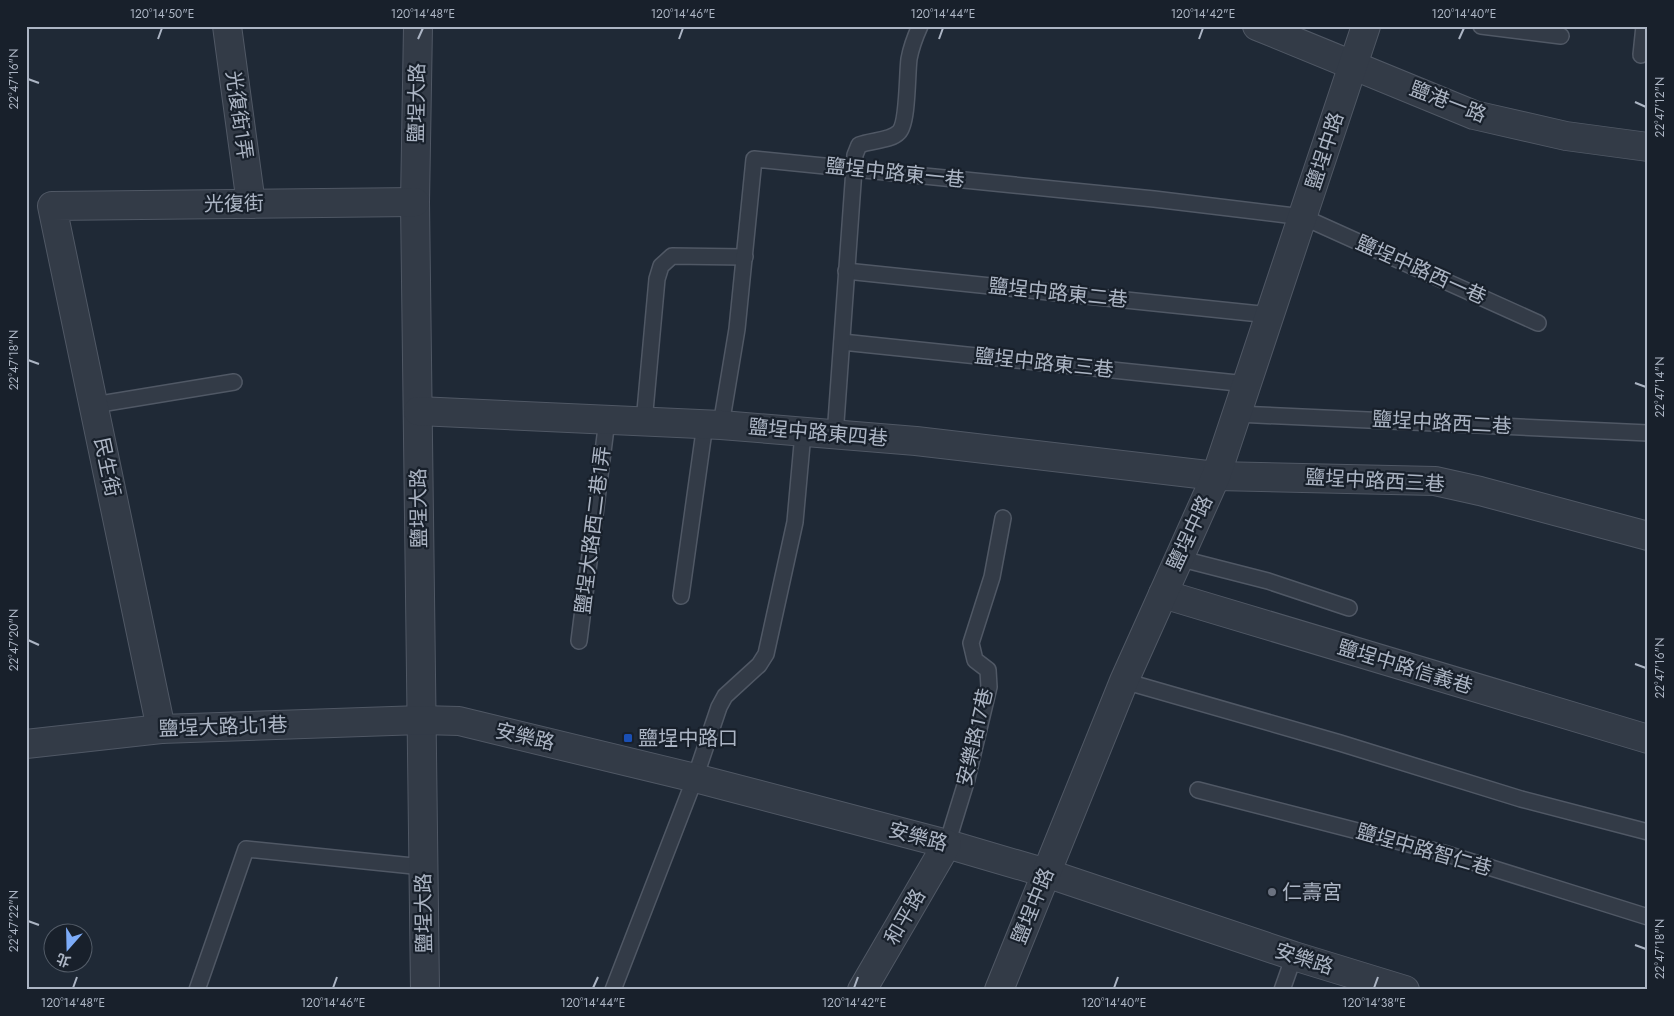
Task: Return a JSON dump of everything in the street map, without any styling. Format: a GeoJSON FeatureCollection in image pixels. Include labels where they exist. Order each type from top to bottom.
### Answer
{"type":"FeatureCollection","features":[{"type":"Feature","properties":{"kind":"street","name":"光復街1弄"},"geometry":{"type":"LineString","coordinates":[[228,26],[251,204]]}},
{"type":"Feature","properties":{"kind":"street","name":"鹽埕大路"},"geometry":{"type":"LineString","coordinates":[[418,26],[415,202],[425,990]]}},
{"type":"Feature","properties":{"kind":"street","name":"鹽港一路"},"geometry":{"type":"LineString","coordinates":[[1257,26],[1474,115],[1566,136],[1648,147]]}},
{"type":"Feature","properties":{"kind":"street","name":"鹽埕中路"},"geometry":{"type":"LineString","coordinates":[[999,990],[1124,681],[1216,476],[1366,26]]}},
{"type":"Feature","properties":{"kind":"street","name":"光復街"},"geometry":{"type":"LineString","coordinates":[[52,206],[415,202]]}},
{"type":"Feature","properties":{"kind":"street","name":"民生街"},"geometry":{"type":"LineString","coordinates":[[52,206],[161,729]]}},
{"type":"Feature","properties":{"kind":"street","name":"鹽埕中路東四巷"},"geometry":{"type":"LineString","coordinates":[[418,411],[713,425],[916,441],[1216,476]]}},
{"type":"Feature","properties":{"kind":"street","name":"鹽埕中路西三巷"},"geometry":{"type":"LineString","coordinates":[[1216,476],[1435,480],[1480,490],[1648,536]]}},
{"type":"Feature","properties":{"kind":"street","name":"鹽埕中路信義巷"},"geometry":{"type":"LineString","coordinates":[[1162,594],[1648,739]]}},
{"type":"Feature","properties":{"kind":"street","name":"鹽埕大路北1巷"},"geometry":{"type":"LineString","coordinates":[[26,744],[161,729],[421,720]]}},
{"type":"Feature","properties":{"kind":"street","name":"安樂路"},"geometry":{"type":"LineString","coordinates":[[421,720],[459,721],[695,778],[947,844],[1046,873],[1294,956],[1405,990]]}},
{"type":"Feature","properties":{"kind":"street","name":"和平路"},"geometry":{"type":"LineString","coordinates":[[862,990],[947,844]]}},
{"type":"Feature","properties":{"kind":"lane"},"geometry":{"type":"LineString","coordinates":[[835,436],[855,155],[859,145],[871,140],[890,138],[900,131],[904,120],[909,59],[920,26]]}},
{"type":"Feature","properties":{"kind":"lane"},"geometry":{"type":"LineString","coordinates":[[1481,26],[1561,36]]}},
{"type":"Feature","properties":{"kind":"lane"},"geometry":{"type":"LineString","coordinates":[[1641,55],[1644,26]]}},
{"type":"Feature","properties":{"kind":"lane","name":"鹽埕中路東一巷"},"geometry":{"type":"LineString","coordinates":[[681,596],[713,425],[737,329],[754,159],[1154,199],[1303,217]]}},
{"type":"Feature","properties":{"kind":"lane","name":"鹽埕中路西一巷"},"geometry":{"type":"LineString","coordinates":[[1303,217],[1538,323]]}},
{"type":"Feature","properties":{"kind":"lane"},"geometry":{"type":"LineString","coordinates":[[644,422],[657,279],[660,266],[672,256],[745,257]]}},
{"type":"Feature","properties":{"kind":"lane","name":"鹽埕中路東二巷"},"geometry":{"type":"LineString","coordinates":[[846,271],[1270,314]]}},
{"type":"Feature","properties":{"kind":"lane","name":"鹽埕中路東三巷"},"geometry":{"type":"LineString","coordinates":[[842,342],[1247,384]]}},
{"type":"Feature","properties":{"kind":"lane"},"geometry":{"type":"LineString","coordinates":[[94,405],[234,382]]}},
{"type":"Feature","properties":{"kind":"lane","name":"鹽埕中路西二巷"},"geometry":{"type":"LineString","coordinates":[[1237,414],[1648,433]]}},
{"type":"Feature","properties":{"kind":"lane","name":"鹽埕大路西二巷1弄"},"geometry":{"type":"LineString","coordinates":[[579,641],[607,420]]}},
{"type":"Feature","properties":{"kind":"lane"},"geometry":{"type":"LineString","coordinates":[[613,990],[695,778],[719,708],[725,696],[759,666],[766,654],[795,522],[803,433]]}},
{"type":"Feature","properties":{"kind":"lane","name":"安樂路17巷"},"geometry":{"type":"LineString","coordinates":[[947,844],[967,779],[990,687],[988,670],[975,660],[971,643],[992,577],[1003,518]]}},
{"type":"Feature","properties":{"kind":"lane"},"geometry":{"type":"LineString","coordinates":[[1178,558],[1268,580],[1349,608]]}},
{"type":"Feature","properties":{"kind":"lane"},"geometry":{"type":"LineString","coordinates":[[1124,681],[1340,743],[1521,799],[1648,832]]}},
{"type":"Feature","properties":{"kind":"lane","name":"鹽埕中路智仁巷"},"geometry":{"type":"LineString","coordinates":[[1198,790],[1447,854],[1648,917]]}},
{"type":"Feature","properties":{"kind":"lane"},"geometry":{"type":"LineString","coordinates":[[198,990],[246,849],[423,867]]}},
{"type":"Feature","properties":{"kind":"lane"},"geometry":{"type":"LineString","coordinates":[[1282,990],[1294,956]]}},
{"type":"Feature","properties":{"kind":"place","name":"鹽埕中路口"},"geometry":{"type":"Point","coordinates":[628,738]}},
{"type":"Feature","properties":{"kind":"place","name":"仁壽宮"},"geometry":{"type":"Point","coordinates":[1272,892]}}]}
